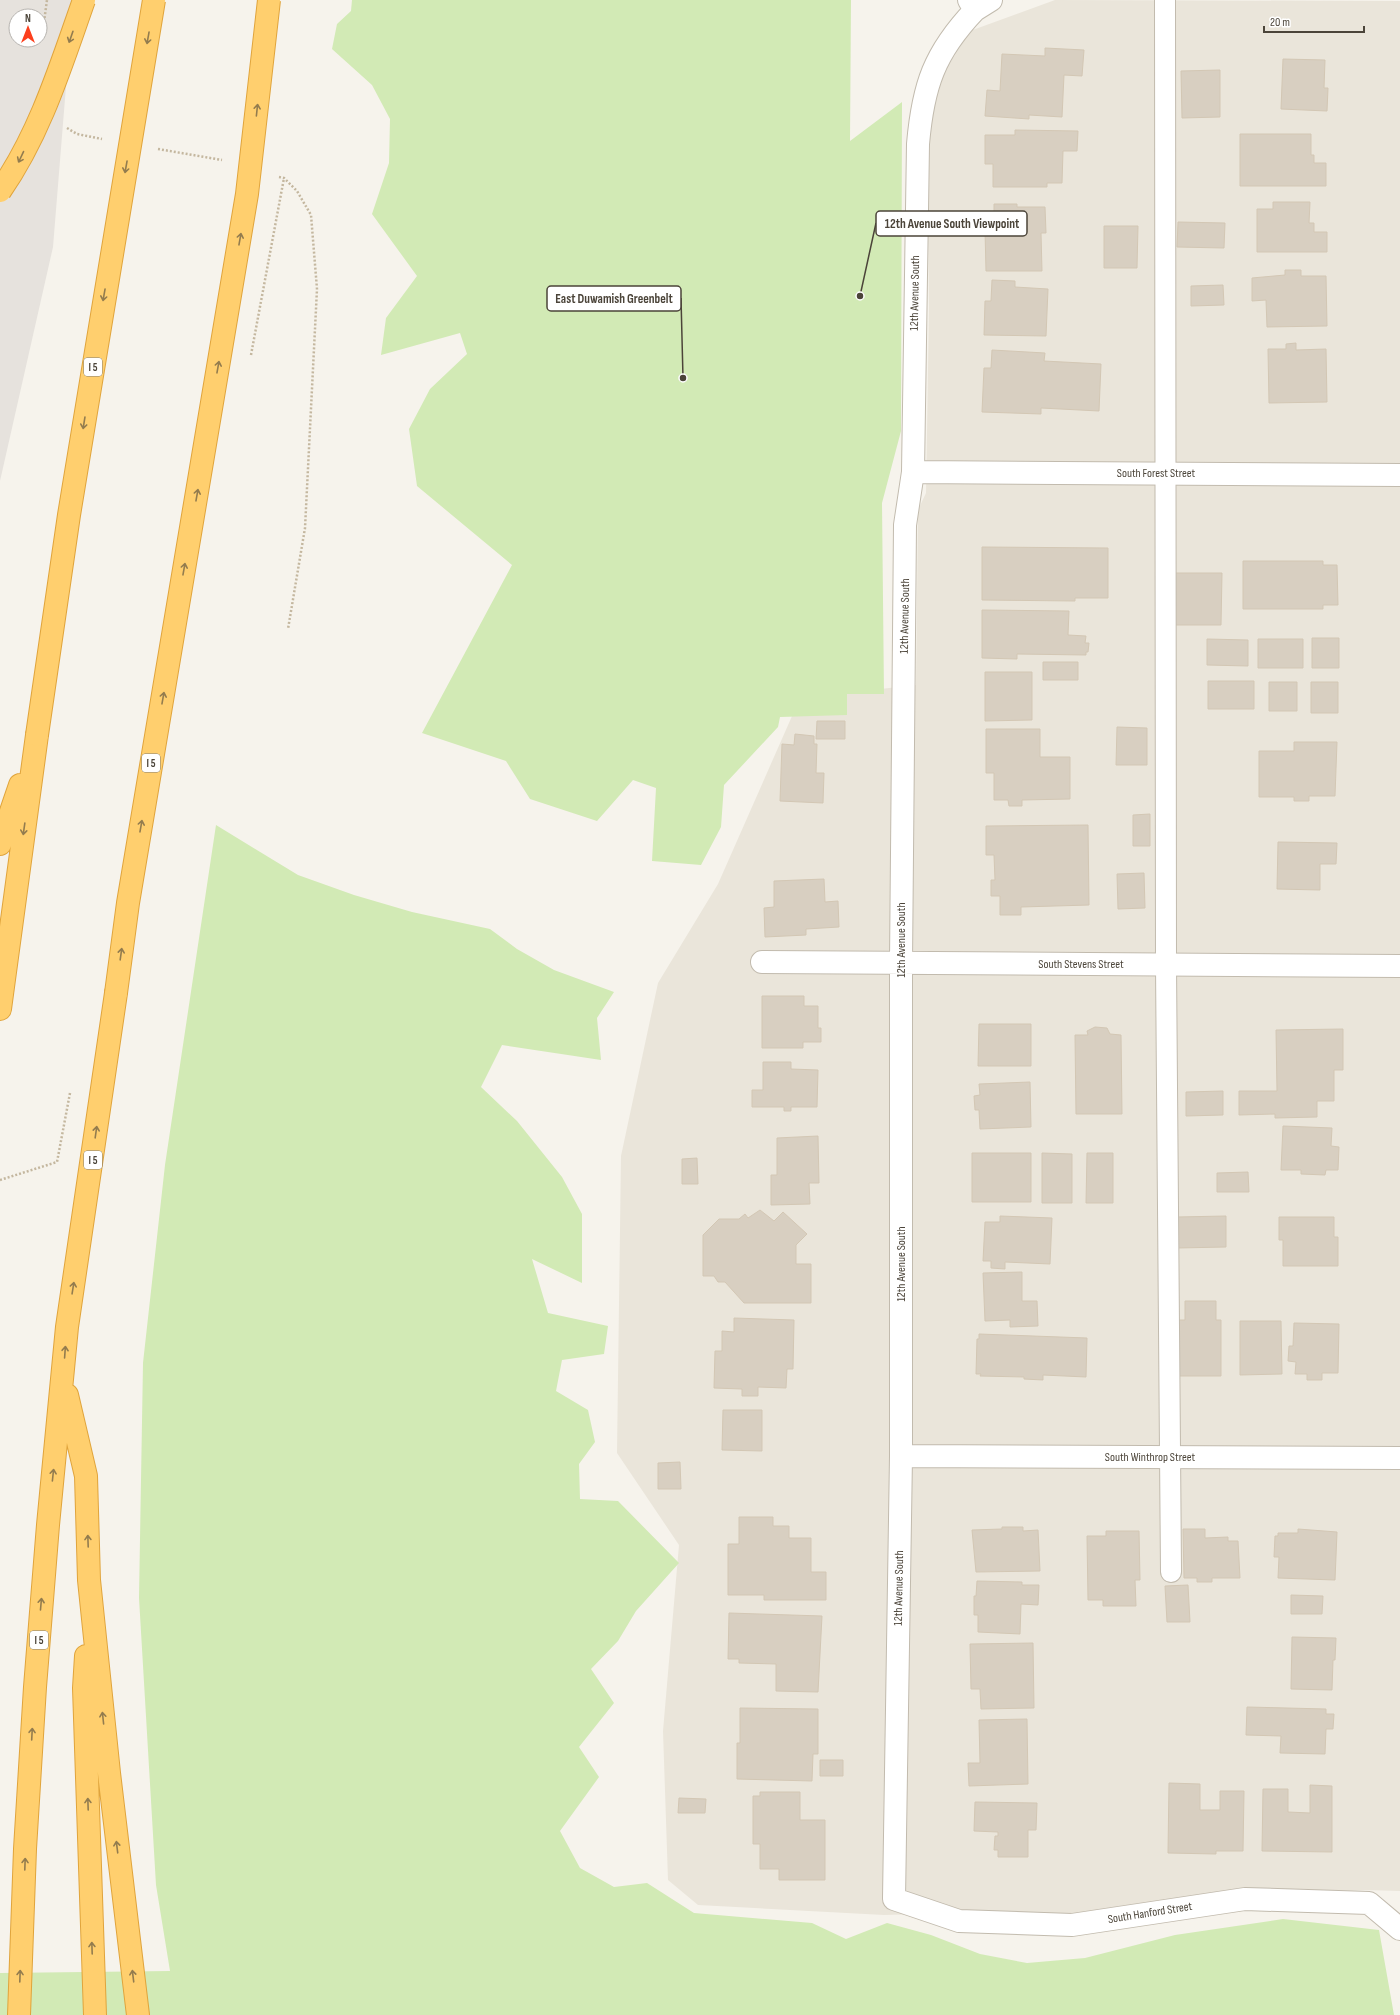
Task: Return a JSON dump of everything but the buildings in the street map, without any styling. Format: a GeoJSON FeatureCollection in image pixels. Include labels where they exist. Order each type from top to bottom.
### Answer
{"type":"FeatureCollection","features":[{"type":"Feature","properties":{"kind":"highway"},"geometry":{"type":"LineString","coordinates":[[0,191],[16,168],[52,91],[84,0]]}},
{"type":"Feature","properties":{"kind":"highway","name":"I 5"},"geometry":{"type":"LineString","coordinates":[[0,1009],[70,507],[154,0]]}},
{"type":"Feature","properties":{"kind":"highway","name":"I 5"},"geometry":{"type":"LineString","coordinates":[[18,2015],[35,1687],[48,1525],[67,1327],[93,1155],[128,903],[247,194],[269,0]]}},
{"type":"Feature","properties":{"kind":"highway"},"geometry":{"type":"LineString","coordinates":[[0,844],[37,735]]}},
{"type":"Feature","properties":{"kind":"highway"},"geometry":{"type":"LineString","coordinates":[[63,1378],[86,1476],[89,1580],[109,1773],[138,2015]]}},
{"type":"Feature","properties":{"kind":"highway"},"geometry":{"type":"LineString","coordinates":[[89,1580],[84,1688],[94,2015]]}},
{"type":"Feature","properties":{"kind":"street","name":"12th Avenue South"},"geometry":{"type":"LineString","coordinates":[[894,1899],[901,1456],[901,963],[906,525],[913,472],[918,144],[921,108],[930,76],[941,53],[978,3]]}},
{"type":"Feature","properties":{"kind":"street","name":"South Forest Street"},"geometry":{"type":"LineString","coordinates":[[913,472],[1400,475]]}},
{"type":"Feature","properties":{"kind":"street","name":"South Stevens Street"},"geometry":{"type":"LineString","coordinates":[[762,962],[1400,966]]}},
{"type":"Feature","properties":{"kind":"street","name":"South Winthrop Street"},"geometry":{"type":"LineString","coordinates":[[901,1456],[1400,1458]]}},
{"type":"Feature","properties":{"kind":"street","name":"South Hanford Street"},"geometry":{"type":"LineString","coordinates":[[894,1899],[959,1921],[1072,1925],[1245,1899],[1369,1902],[1400,1929]]}},
{"type":"Feature","properties":{"kind":"lane"},"geometry":{"type":"LineString","coordinates":[[1165,0],[1166,965],[1172,1572]]}},
{"type":"Feature","properties":{"kind":"shaded area"},"geometry":{"type":"Polygon","coordinates":[[[0,0],[73,0],[53,247],[0,481],[0,0]]]}},
{"type":"Feature","properties":{"kind":"shaded area"},"geometry":{"type":"Polygon","coordinates":[[[1055,0],[1400,1],[1400,1891],[1365,1890],[1234,1894],[1083,1917],[955,1913],[884,1915],[698,1905],[668,1880],[663,1731],[679,1545],[617,1453],[621,1156],[658,983],[718,884],[800,698],[916,685],[918,510],[926,493],[929,307],[927,118],[936,85],[970,31],[1055,0]]]}},
{"type":"Feature","properties":{"kind":"green space"},"geometry":{"type":"Polygon","coordinates":[[[352,0],[851,0],[850,141],[902,102],[901,431],[882,503],[884,694],[847,694],[847,715],[780,717],[778,727],[724,785],[721,827],[701,865],[652,861],[656,788],[633,780],[597,821],[530,799],[506,761],[422,733],[512,565],[417,486],[409,429],[430,389],[467,354],[460,333],[381,355],[386,318],[417,276],[372,214],[389,163],[390,119],[372,85],[332,49],[337,24],[351,11],[352,0]]]}},
{"type":"Feature","properties":{"kind":"green space"},"geometry":{"type":"Polygon","coordinates":[[[216,825],[298,875],[354,895],[412,912],[490,929],[517,949],[554,970],[614,992],[597,1018],[601,1060],[502,1045],[481,1087],[517,1121],[562,1177],[582,1214],[582,1283],[532,1259],[548,1313],[608,1326],[604,1354],[562,1360],[556,1391],[588,1410],[595,1442],[579,1464],[580,1499],[618,1501],[679,1563],[636,1611],[618,1641],[591,1669],[614,1703],[579,1747],[599,1777],[560,1831],[580,1868],[614,1887],[647,1883],[694,1913],[812,1923],[846,1939],[887,1923],[931,1935],[980,1954],[1027,1963],[1085,1958],[1175,1935],[1283,1919],[1379,1930],[1394,2015],[0,2015],[0,1973],[170,1971],[156,1885],[139,1598],[143,1363],[165,1165],[216,825]]]}},
{"type":"Feature","properties":{"kind":"place","name":"12th Avenue South Viewpoint"},"geometry":{"type":"Point","coordinates":[860,296]}},
{"type":"Feature","properties":{"kind":"place","name":"East Duwamish Greenbelt"},"geometry":{"type":"Point","coordinates":[683,378]}}]}
